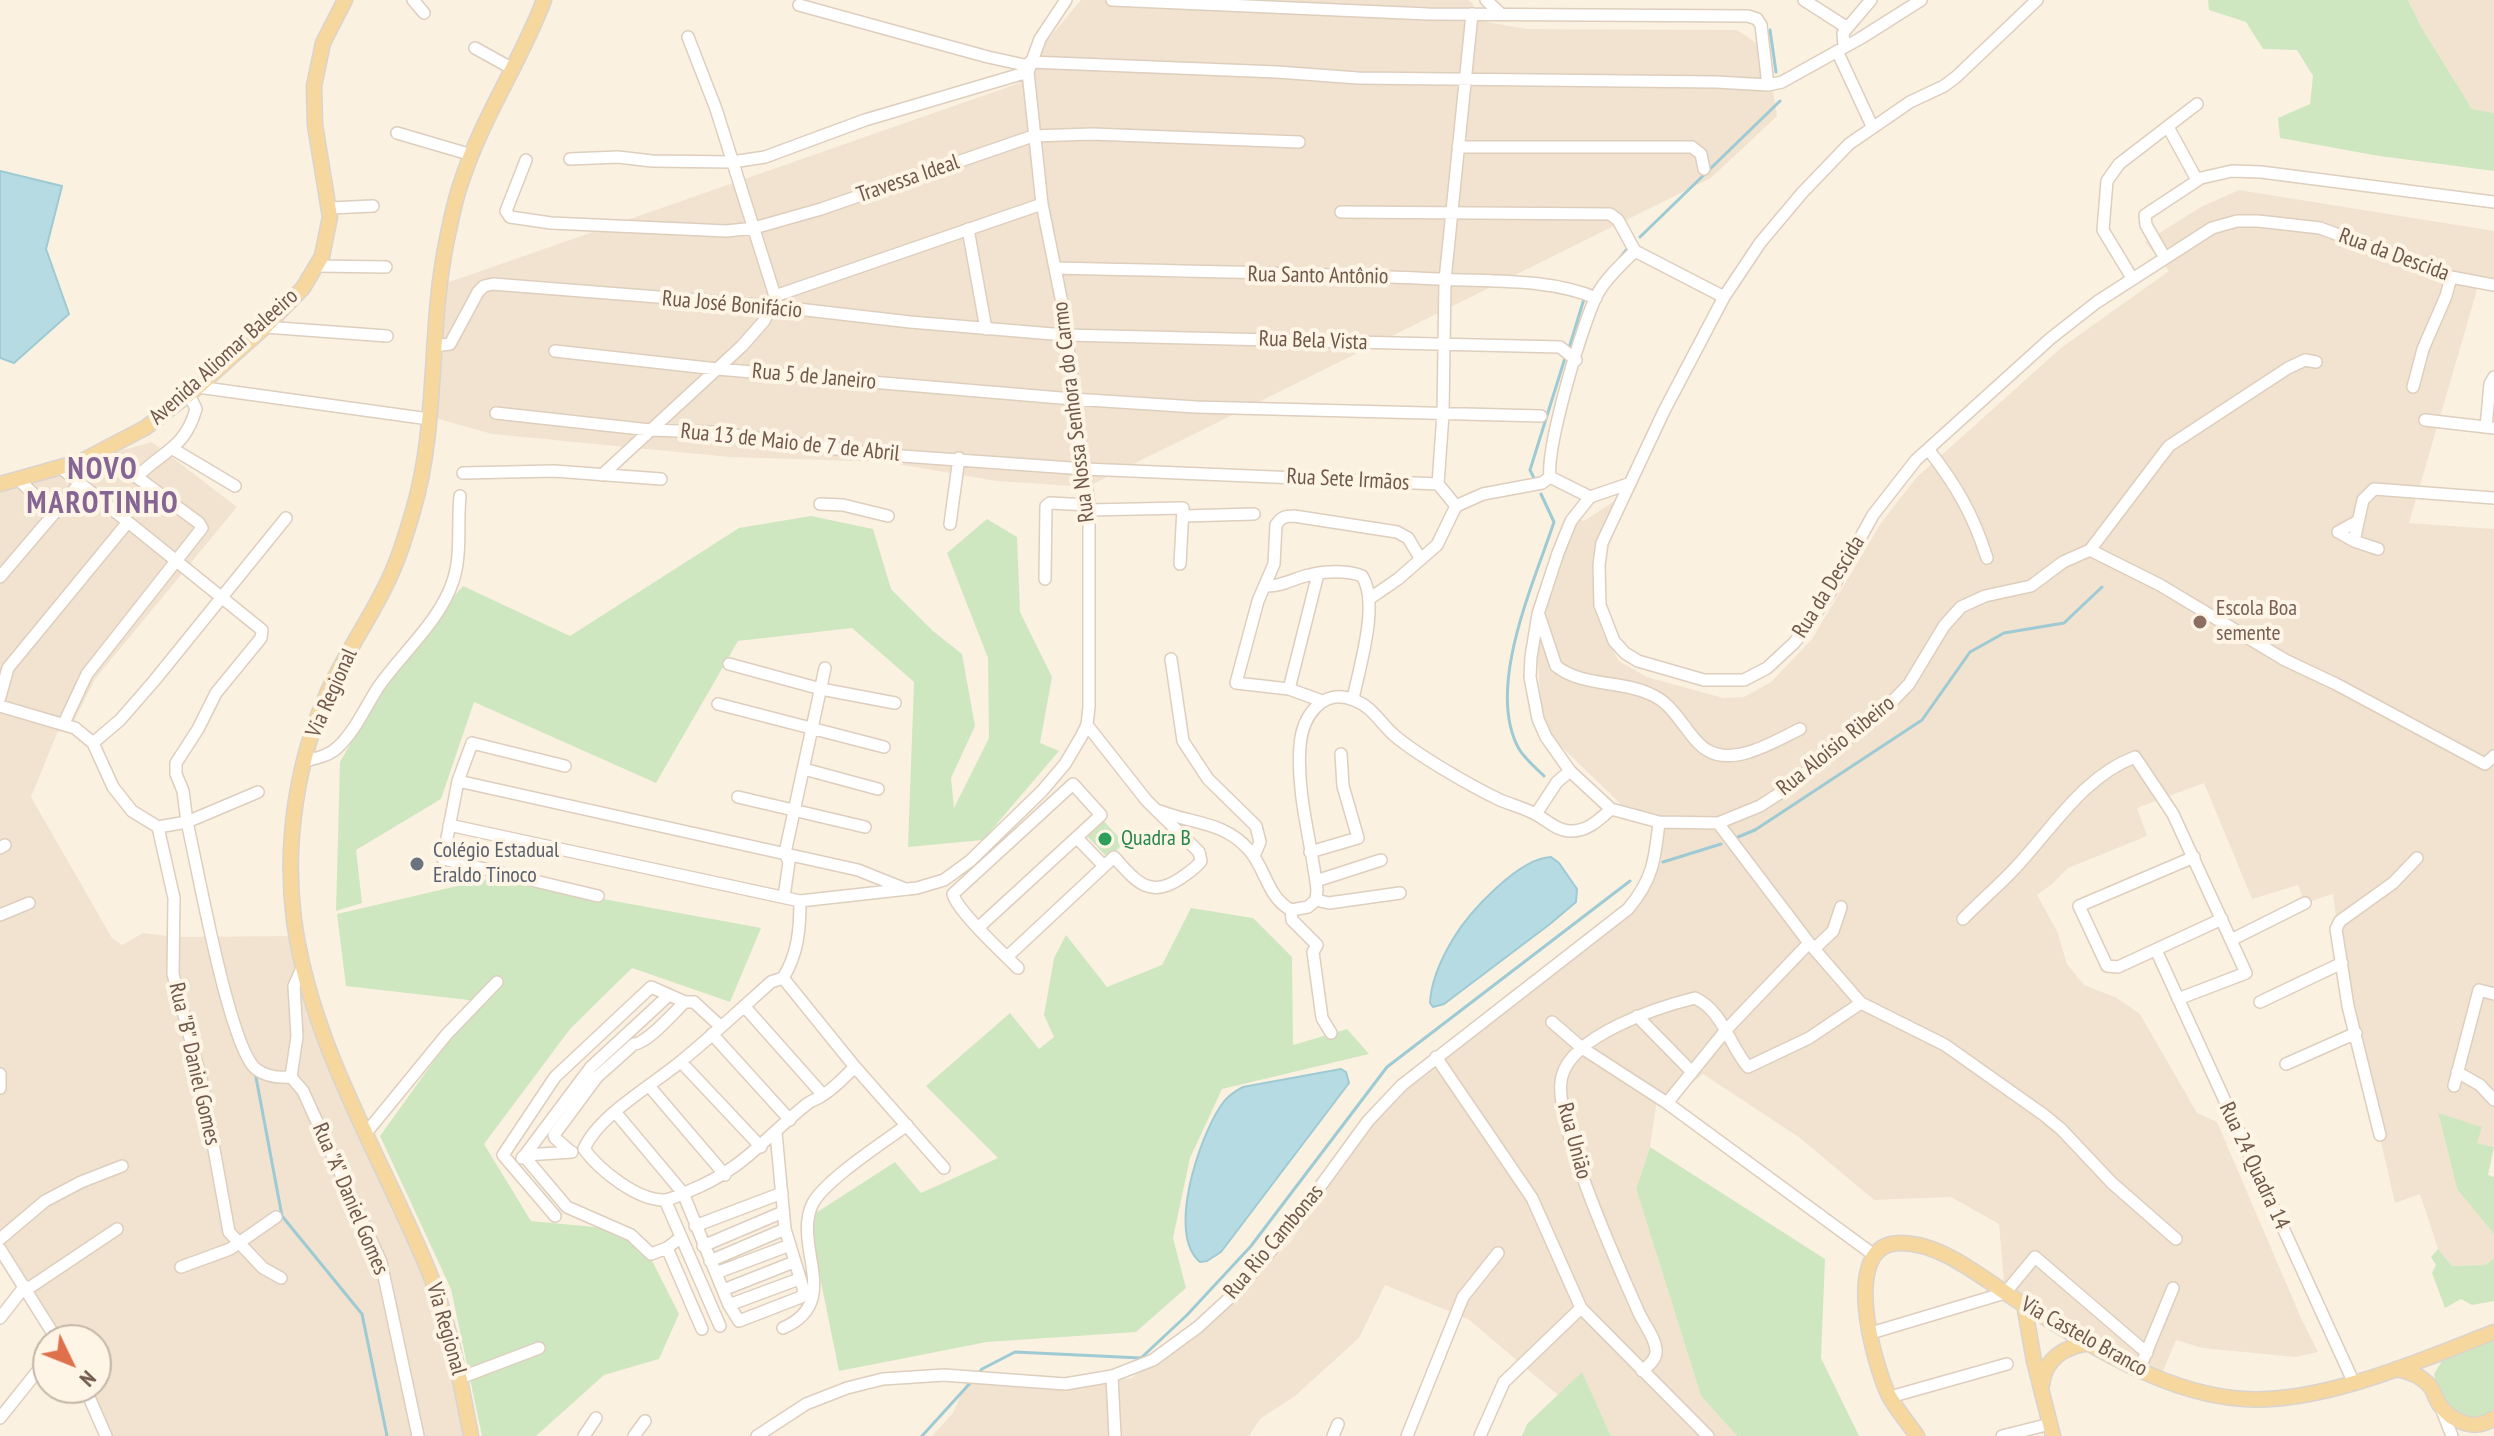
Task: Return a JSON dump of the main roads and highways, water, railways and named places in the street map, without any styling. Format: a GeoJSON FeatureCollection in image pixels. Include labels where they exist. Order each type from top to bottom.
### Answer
{"type":"FeatureCollection","features":[{"type":"Feature","properties":{"kind":"main road","name":"Avenida Aliomar Baleeiro"},"geometry":{"type":"LineString","coordinates":[[0,485],[61,468],[103,452],[145,428],[194,391],[303,288],[318,266],[329,231],[330,208],[315,125],[314,86],[323,43],[345,0]]}},
{"type":"Feature","properties":{"kind":"main road","name":"Via Regional"},"geometry":{"type":"LineString","coordinates":[[471,1436],[460,1378],[436,1290],[328,1051],[302,968],[294,918],[291,855],[293,823],[310,737],[330,687],[385,588],[416,503],[429,419],[438,286],[462,177],[544,0]]}},
{"type":"Feature","properties":{"kind":"main road","name":"Via Castelo Branco"},"geometry":{"type":"LineString","coordinates":[[1917,1436],[1890,1397],[1871,1333],[1864,1292],[1865,1276],[1874,1255],[1886,1245],[1922,1246],[1950,1257],[2005,1293],[2139,1370],[2190,1389],[2243,1399],[2299,1395],[2353,1381],[2421,1361],[2494,1332]]}},
{"type":"Feature","properties":{"kind":"main road"},"geometry":{"type":"LineString","coordinates":[[2024,1304],[2051,1430]]}},
{"type":"Feature","properties":{"kind":"main road"},"geometry":{"type":"LineString","coordinates":[[2042,1391],[2045,1369],[2055,1357],[2067,1348],[2091,1343]]}},
{"type":"Feature","properties":{"kind":"main road"},"geometry":{"type":"LineString","coordinates":[[2443,1352],[2434,1359],[2429,1370],[2431,1387],[2439,1404],[2473,1431],[2494,1418]]}},
{"type":"Feature","properties":{"kind":"main road"},"geometry":{"type":"LineString","coordinates":[[2396,1369],[2411,1373],[2431,1387]]}},
{"type":"Feature","properties":{"kind":"water"},"geometry":{"type":"Polygon","coordinates":[[[0,171],[62,186],[46,249],[69,314],[14,363],[0,358],[0,171]]]}},
{"type":"Feature","properties":{"kind":"water"},"geometry":{"type":"Polygon","coordinates":[[[1551,857],[1559,863],[1577,889],[1576,902],[1444,1004],[1433,1007],[1430,1003],[1437,970],[1453,939],[1471,915],[1510,876],[1524,866],[1551,857]]]}},
{"type":"Feature","properties":{"kind":"water"},"geometry":{"type":"Polygon","coordinates":[[[1341,1069],[1346,1072],[1349,1083],[1221,1252],[1200,1262],[1190,1249],[1186,1209],[1196,1162],[1222,1103],[1243,1087],[1341,1069]]]}},
{"type":"Feature","properties":{"kind":"waterway"},"geometry":{"type":"LineString","coordinates":[[1770,30],[1776,72]]}},
{"type":"Feature","properties":{"kind":"waterway"},"geometry":{"type":"LineString","coordinates":[[1640,237],[1780,101]]}},
{"type":"Feature","properties":{"kind":"waterway"},"geometry":{"type":"LineString","coordinates":[[1617,262],[1627,249]]}},
{"type":"Feature","properties":{"kind":"waterway"},"geometry":{"type":"LineString","coordinates":[[1569,348],[1584,299]]}},
{"type":"Feature","properties":{"kind":"waterway"},"geometry":{"type":"LineString","coordinates":[[1534,478],[1530,470],[1565,358]]}},
{"type":"Feature","properties":{"kind":"waterway"},"geometry":{"type":"LineString","coordinates":[[1541,494],[1554,522],[1516,636],[1507,696],[1510,724],[1519,749],[1544,776]]}},
{"type":"Feature","properties":{"kind":"waterway"},"geometry":{"type":"LineString","coordinates":[[1738,837],[1755,830],[1922,720],[1970,652],[2004,633],[2064,623],[2102,587]]}},
{"type":"Feature","properties":{"kind":"waterway"},"geometry":{"type":"LineString","coordinates":[[1663,862],[1721,844]]}},
{"type":"Feature","properties":{"kind":"waterway"},"geometry":{"type":"LineString","coordinates":[[977,1375],[982,1369],[1015,1352],[1141,1358],[1187,1315],[1251,1246],[1387,1067],[1630,881]]}},
{"type":"Feature","properties":{"kind":"waterway"},"geometry":{"type":"LineString","coordinates":[[255,1072],[282,1216],[362,1314],[387,1436]]}},
{"type":"Feature","properties":{"kind":"waterway"},"geometry":{"type":"LineString","coordinates":[[922,1436],[972,1381]]}},
{"type":"Feature","properties":{"kind":"place","name":"Escola Boa semente"},"geometry":{"type":"Point","coordinates":[2200,622]}},
{"type":"Feature","properties":{"kind":"place","name":"Quadra B"},"geometry":{"type":"Point","coordinates":[1105,839]}},
{"type":"Feature","properties":{"kind":"place","name":"Colégio Estadual Eraldo Tinoco"},"geometry":{"type":"Point","coordinates":[417,864]}},
{"type":"Feature","properties":{"kind":"district","name":"NOVO MAROTINHO"},"geometry":{"type":"Point","coordinates":[103,487]}}]}
